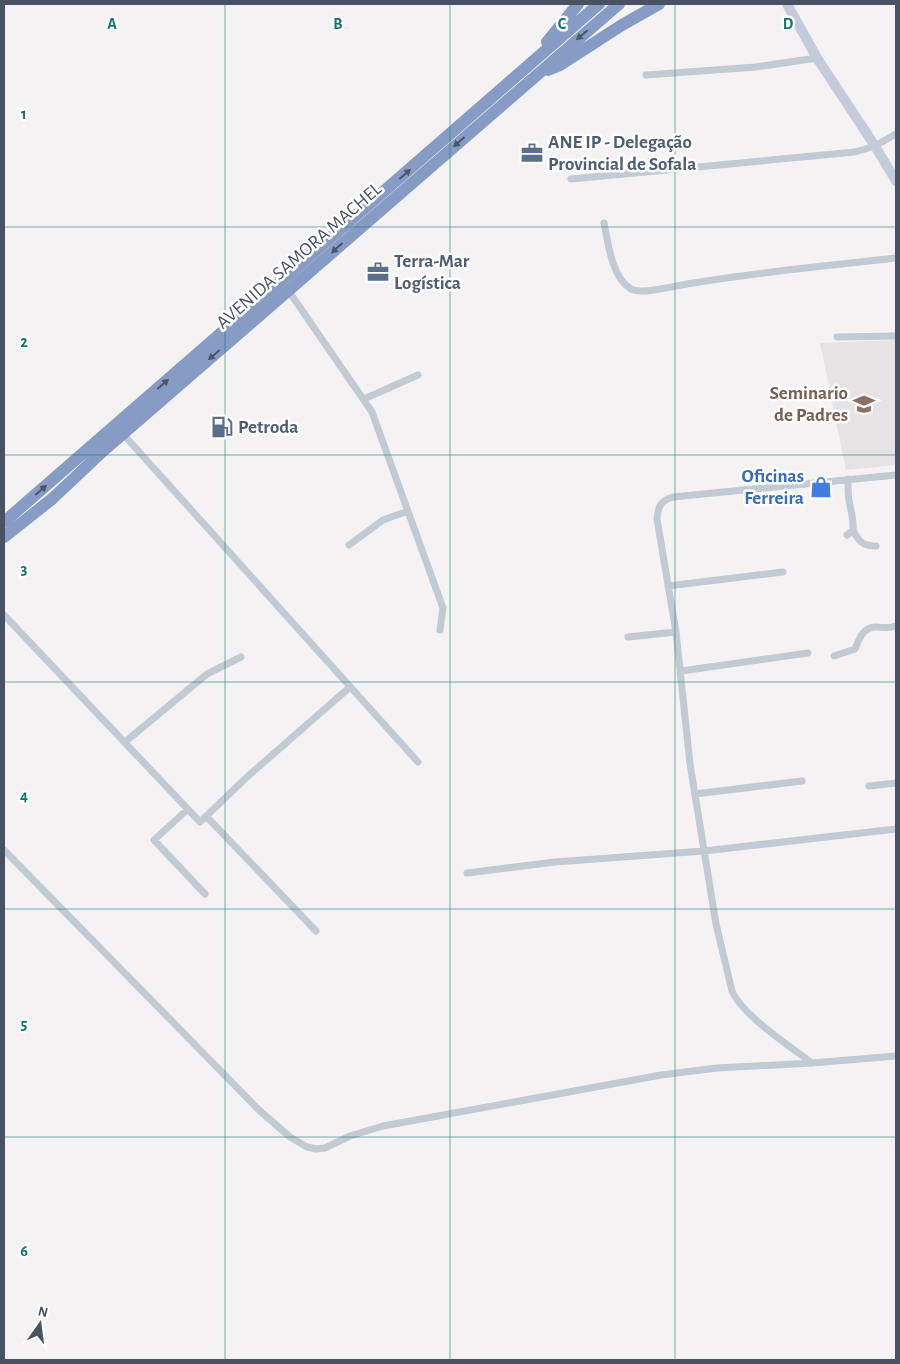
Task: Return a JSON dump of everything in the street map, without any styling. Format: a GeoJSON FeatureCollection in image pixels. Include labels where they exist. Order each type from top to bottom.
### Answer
{"type":"FeatureCollection","features":[{"type":"Feature","properties":{"kind":"highway"},"geometry":{"type":"LineString","coordinates":[[536,59],[554,32],[578,4]]}},
{"type":"Feature","properties":{"kind":"highway","name":"AVENIDA SAMORA MACHEL"},"geometry":{"type":"LineString","coordinates":[[4,522],[599,4]]}},
{"type":"Feature","properties":{"kind":"highway","name":"AVENIDA SAMORA MACHEL"},"geometry":{"type":"LineString","coordinates":[[4,537],[52,499],[123,434],[619,4]]}},
{"type":"Feature","properties":{"kind":"highway"},"geometry":{"type":"LineString","coordinates":[[536,76],[560,65],[622,25],[659,4]]}},
{"type":"Feature","properties":{"kind":"main road"},"geometry":{"type":"LineString","coordinates":[[787,4],[817,58],[896,181]]}},
{"type":"Feature","properties":{"kind":"street"},"geometry":{"type":"LineString","coordinates":[[646,75],[756,67],[817,58]]}},
{"type":"Feature","properties":{"kind":"street"},"geometry":{"type":"LineString","coordinates":[[571,179],[855,152],[875,146],[896,134]]}},
{"type":"Feature","properties":{"kind":"street"},"geometry":{"type":"LineString","coordinates":[[604,223],[616,274],[632,290],[644,291],[712,280],[896,258]]}},
{"type":"Feature","properties":{"kind":"street"},"geometry":{"type":"LineString","coordinates":[[288,290],[372,412],[443,608],[440,630]]}},
{"type":"Feature","properties":{"kind":"street"},"geometry":{"type":"LineString","coordinates":[[837,337],[896,336]]}},
{"type":"Feature","properties":{"kind":"street"},"geometry":{"type":"LineString","coordinates":[[364,398],[418,375]]}},
{"type":"Feature","properties":{"kind":"street"},"geometry":{"type":"LineString","coordinates":[[123,434],[418,762]]}},
{"type":"Feature","properties":{"kind":"street"},"geometry":{"type":"LineString","coordinates":[[812,1063],[746,1011],[734,996],[716,924],[690,764],[676,632],[657,519],[659,504],[665,499],[673,497],[896,475]]}},
{"type":"Feature","properties":{"kind":"street"},"geometry":{"type":"LineString","coordinates":[[848,480],[849,500],[853,515],[850,532],[866,546],[876,546]]}},
{"type":"Feature","properties":{"kind":"street"},"geometry":{"type":"LineString","coordinates":[[349,546],[383,520],[408,511]]}},
{"type":"Feature","properties":{"kind":"street"},"geometry":{"type":"LineString","coordinates":[[668,586],[783,572]]}},
{"type":"Feature","properties":{"kind":"street"},"geometry":{"type":"LineString","coordinates":[[4,615],[200,822],[247,777],[350,687]]}},
{"type":"Feature","properties":{"kind":"street"},"geometry":{"type":"LineString","coordinates":[[834,656],[855,650],[864,631],[870,628],[887,629],[896,626]]}},
{"type":"Feature","properties":{"kind":"street"},"geometry":{"type":"LineString","coordinates":[[628,637],[676,632]]}},
{"type":"Feature","properties":{"kind":"street"},"geometry":{"type":"LineString","coordinates":[[681,671],[808,653]]}},
{"type":"Feature","properties":{"kind":"street"},"geometry":{"type":"LineString","coordinates":[[125,742],[206,674],[241,658]]}},
{"type":"Feature","properties":{"kind":"street"},"geometry":{"type":"LineString","coordinates":[[695,794],[802,781]]}},
{"type":"Feature","properties":{"kind":"street"},"geometry":{"type":"LineString","coordinates":[[869,786],[896,783]]}},
{"type":"Feature","properties":{"kind":"street"},"geometry":{"type":"LineString","coordinates":[[188,809],[154,840],[205,894]]}},
{"type":"Feature","properties":{"kind":"street"},"geometry":{"type":"LineString","coordinates":[[206,816],[316,931]]}},
{"type":"Feature","properties":{"kind":"street"},"geometry":{"type":"LineString","coordinates":[[466,873],[555,862],[704,851],[896,829]]}},
{"type":"Feature","properties":{"kind":"street"},"geometry":{"type":"LineString","coordinates":[[4,850],[260,1111],[290,1137],[312,1148],[325,1148],[350,1136],[383,1126],[661,1075],[717,1068],[896,1056]]}},
{"type":"Feature","properties":{"kind":"shaded area","name":"Seminario de Padres"},"geometry":{"type":"Polygon","coordinates":[[[896,340],[896,465],[846,470],[820,343],[896,340]]]}},
{"type":"Feature","properties":{"kind":"place","name":"ANE IP - Delegação Provincial de Sofala"},"geometry":{"type":"Point","coordinates":[532,153]}},
{"type":"Feature","properties":{"kind":"place","name":"Terra-Mar Logística"},"geometry":{"type":"Point","coordinates":[378,272]}},
{"type":"Feature","properties":{"kind":"place","name":"Seminario de Padres"},"geometry":{"type":"Point","coordinates":[864,404]}},
{"type":"Feature","properties":{"kind":"place","name":"Petroda"},"geometry":{"type":"Point","coordinates":[222,427]}},
{"type":"Feature","properties":{"kind":"place","name":"Oficinas Ferreira"},"geometry":{"type":"Point","coordinates":[821,487]}}]}
